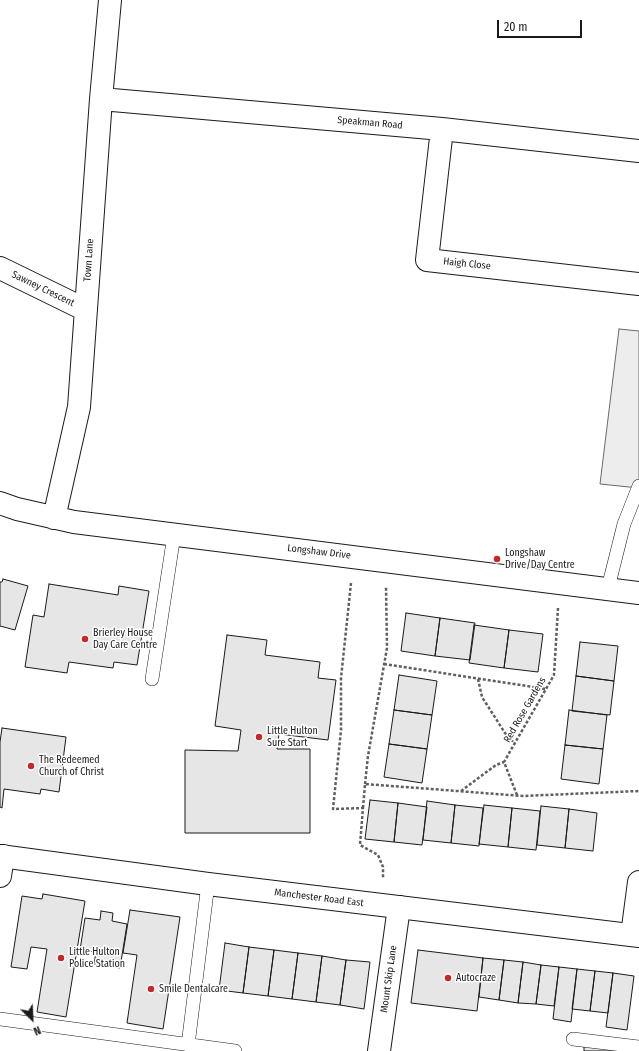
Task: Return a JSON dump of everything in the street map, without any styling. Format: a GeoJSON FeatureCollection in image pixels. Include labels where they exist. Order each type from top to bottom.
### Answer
{"type":"FeatureCollection","features":[{"type":"Feature","properties":{"kind":"street","name":"Town Lane"},"geometry":{"type":"LineString","coordinates":[[54,518],[79,407],[101,99],[110,0]]}},
{"type":"Feature","properties":{"kind":"street","name":"Speakman Road"},"geometry":{"type":"LineString","coordinates":[[101,99],[442,129],[639,151]]}},
{"type":"Feature","properties":{"kind":"street","name":"Haigh Close"},"geometry":{"type":"LineString","coordinates":[[442,129],[426,260],[639,284]]}},
{"type":"Feature","properties":{"kind":"street","name":"Sawney Crescent"},"geometry":{"type":"LineString","coordinates":[[0,268],[86,310]]}},
{"type":"Feature","properties":{"kind":"street","name":"Longshaw Drive"},"geometry":{"type":"LineString","coordinates":[[0,503],[17,509],[74,522],[639,593]]}},
{"type":"Feature","properties":{"kind":"street","name":"Manchester Road East"},"geometry":{"type":"LineString","coordinates":[[1,863],[208,884],[635,936]]}},
{"type":"Feature","properties":{"kind":"street"},"geometry":{"type":"LineString","coordinates":[[635,936],[639,882]]}},
{"type":"Feature","properties":{"kind":"street","name":"Mount Skip Lane"},"geometry":{"type":"LineString","coordinates":[[379,1051],[391,906]]}},
{"type":"Feature","properties":{"kind":"lane"},"geometry":{"type":"LineString","coordinates":[[608,588],[624,524],[639,486]]}},
{"type":"Feature","properties":{"kind":"lane"},"geometry":{"type":"LineString","coordinates":[[152,679],[174,535]]}},
{"type":"Feature","properties":{"kind":"lane"},"geometry":{"type":"LineString","coordinates":[[188,1045],[208,884]]}},
{"type":"Feature","properties":{"kind":"lane"},"geometry":{"type":"LineString","coordinates":[[0,1019],[235,1051]]}},
{"type":"Feature","properties":{"kind":"lane"},"geometry":{"type":"LineString","coordinates":[[574,1039],[639,1047]]}},
{"type":"Feature","properties":{"kind":"path"},"geometry":{"type":"LineString","coordinates":[[353,557],[341,678],[341,730],[333,809],[363,808]]}},
{"type":"Feature","properties":{"kind":"path"},"geometry":{"type":"LineString","coordinates":[[385,560],[387,648],[368,756],[360,845],[378,855],[384,867],[391,906]]}},
{"type":"Feature","properties":{"kind":"path","name":"Red Rose Gardens"},"geometry":{"type":"LineString","coordinates":[[504,762],[554,674],[560,582]]}},
{"type":"Feature","properties":{"kind":"path"},"geometry":{"type":"LineString","coordinates":[[384,664],[546,689]]}},
{"type":"Feature","properties":{"kind":"path"},"geometry":{"type":"LineString","coordinates":[[478,679],[482,697],[505,733],[515,744]]}},
{"type":"Feature","properties":{"kind":"path"},"geometry":{"type":"LineString","coordinates":[[461,791],[496,765],[504,762],[517,795]]}},
{"type":"Feature","properties":{"kind":"path"},"geometry":{"type":"LineString","coordinates":[[365,784],[517,795],[639,791]]}},
{"type":"Feature","properties":{"kind":"shaded area"},"geometry":{"type":"Polygon","coordinates":[[[619,329],[639,331],[639,488],[600,484],[619,329]]]}},
{"type":"Feature","properties":{"kind":"building"},"geometry":{"type":"Polygon","coordinates":[[[3,579],[28,586],[15,630],[0,626],[0,582],[2,582],[3,579]]]}},
{"type":"Feature","properties":{"kind":"building","name":"Brierley House Day Care Centre"},"geometry":{"type":"Polygon","coordinates":[[[49,584],[118,595],[119,586],[149,591],[137,665],[114,662],[113,668],[69,662],[67,673],[25,667],[33,615],[44,617],[49,584]]]}},
{"type":"Feature","properties":{"kind":"building"},"geometry":{"type":"Polygon","coordinates":[[[406,613],[440,618],[435,656],[401,651],[406,613]]]}},
{"type":"Feature","properties":{"kind":"building"},"geometry":{"type":"Polygon","coordinates":[[[440,618],[475,623],[470,660],[435,656],[440,618]]]}},
{"type":"Feature","properties":{"kind":"building"},"geometry":{"type":"Polygon","coordinates":[[[474,625],[509,630],[504,668],[469,663],[474,625]]]}},
{"type":"Feature","properties":{"kind":"building"},"geometry":{"type":"Polygon","coordinates":[[[509,630],[543,634],[538,672],[504,668],[509,630]]]}},
{"type":"Feature","properties":{"kind":"building","name":"Little Hulton Sure Start"},"geometry":{"type":"Polygon","coordinates":[[[227,635],[267,640],[265,655],[320,662],[318,678],[336,680],[328,740],[279,734],[277,749],[310,749],[310,833],[185,833],[185,750],[238,751],[241,730],[215,726],[227,635]]]}},
{"type":"Feature","properties":{"kind":"building"},"geometry":{"type":"Polygon","coordinates":[[[580,642],[618,646],[614,681],[576,676],[580,642]]]}},
{"type":"Feature","properties":{"kind":"building"},"geometry":{"type":"Polygon","coordinates":[[[399,675],[437,681],[432,715],[394,710],[399,675]]]}},
{"type":"Feature","properties":{"kind":"building"},"geometry":{"type":"Polygon","coordinates":[[[576,676],[614,681],[610,715],[572,711],[576,676]]]}},
{"type":"Feature","properties":{"kind":"building"},"geometry":{"type":"Polygon","coordinates":[[[394,710],[432,715],[427,749],[389,744],[394,710]]]}},
{"type":"Feature","properties":{"kind":"building"},"geometry":{"type":"Polygon","coordinates":[[[569,710],[607,715],[603,749],[565,745],[569,710]]]}},
{"type":"Feature","properties":{"kind":"building","name":"The Redeemed Church of Christ"},"geometry":{"type":"Polygon","coordinates":[[[2,728],[66,737],[59,792],[41,789],[40,794],[4,789],[2,808],[0,807],[0,742],[2,728]]]}},
{"type":"Feature","properties":{"kind":"building"},"geometry":{"type":"Polygon","coordinates":[[[389,744],[427,749],[422,783],[384,777],[389,744]]]}},
{"type":"Feature","properties":{"kind":"building"},"geometry":{"type":"Polygon","coordinates":[[[565,745],[603,749],[599,784],[561,779],[565,745]]]}},
{"type":"Feature","properties":{"kind":"building"},"geometry":{"type":"Polygon","coordinates":[[[370,800],[398,803],[394,842],[365,839],[370,800]]]}},
{"type":"Feature","properties":{"kind":"building"},"geometry":{"type":"Polygon","coordinates":[[[427,801],[455,805],[451,843],[423,840],[427,801]]]}},
{"type":"Feature","properties":{"kind":"building"},"geometry":{"type":"Polygon","coordinates":[[[398,803],[427,807],[422,845],[394,842],[398,803]]]}},
{"type":"Feature","properties":{"kind":"building"},"geometry":{"type":"Polygon","coordinates":[[[455,805],[483,808],[479,846],[451,843],[455,805]]]}},
{"type":"Feature","properties":{"kind":"building"},"geometry":{"type":"Polygon","coordinates":[[[484,805],[512,808],[508,847],[479,844],[484,805]]]}},
{"type":"Feature","properties":{"kind":"building"},"geometry":{"type":"Polygon","coordinates":[[[541,806],[569,809],[565,848],[537,845],[541,806]]]}},
{"type":"Feature","properties":{"kind":"building"},"geometry":{"type":"Polygon","coordinates":[[[512,808],[540,811],[536,850],[508,847],[512,808]]]}},
{"type":"Feature","properties":{"kind":"building"},"geometry":{"type":"Polygon","coordinates":[[[569,809],[597,813],[593,851],[565,848],[569,809]]]}},
{"type":"Feature","properties":{"kind":"building","name":"Little Hulton Police Station"},"geometry":{"type":"Polygon","coordinates":[[[43,894],[85,901],[66,1017],[37,1012],[47,949],[31,947],[27,969],[11,967],[22,896],[42,899],[43,894]]]}},
{"type":"Feature","properties":{"kind":"building","name":"Smile Dentalcare"},"geometry":{"type":"Polygon","coordinates":[[[130,910],[180,917],[163,1029],[127,1023],[137,955],[123,953],[130,910]]]}},
{"type":"Feature","properties":{"kind":"building"},"geometry":{"type":"Polygon","coordinates":[[[101,911],[113,913],[112,921],[127,924],[120,968],[94,964],[96,952],[80,950],[85,918],[100,920],[101,911]]]}},
{"type":"Feature","properties":{"kind":"building"},"geometry":{"type":"Polygon","coordinates":[[[225,943],[249,947],[243,993],[219,990],[225,943]]]}},
{"type":"Feature","properties":{"kind":"building"},"geometry":{"type":"Polygon","coordinates":[[[249,947],[274,950],[268,996],[243,993],[249,947]]]}},
{"type":"Feature","properties":{"kind":"building"},"geometry":{"type":"Polygon","coordinates":[[[274,950],[298,953],[292,999],[268,996],[274,950]]]}},
{"type":"Feature","properties":{"kind":"building","name":"Autocraze"},"geometry":{"type":"Polygon","coordinates":[[[418,950],[483,958],[477,1011],[411,1003],[418,950]]]}},
{"type":"Feature","properties":{"kind":"building"},"geometry":{"type":"Polygon","coordinates":[[[298,953],[322,956],[316,1002],[292,999],[298,953]]]}},
{"type":"Feature","properties":{"kind":"building"},"geometry":{"type":"Polygon","coordinates":[[[322,956],[346,960],[340,1005],[316,1002],[322,956]]]}},
{"type":"Feature","properties":{"kind":"building"},"geometry":{"type":"Polygon","coordinates":[[[483,958],[504,960],[499,1000],[479,997],[483,958]]]}},
{"type":"Feature","properties":{"kind":"building"},"geometry":{"type":"Polygon","coordinates":[[[346,960],[370,962],[364,1009],[340,1005],[346,960]]]}},
{"type":"Feature","properties":{"kind":"building"},"geometry":{"type":"Polygon","coordinates":[[[504,960],[523,962],[518,1003],[499,1000],[504,960]]]}},
{"type":"Feature","properties":{"kind":"building"},"geometry":{"type":"Polygon","coordinates":[[[523,962],[541,965],[536,1004],[518,1003],[523,962]]]}},
{"type":"Feature","properties":{"kind":"building"},"geometry":{"type":"Polygon","coordinates":[[[541,965],[559,967],[554,1006],[536,1004],[541,965]]]}},
{"type":"Feature","properties":{"kind":"building"},"geometry":{"type":"Polygon","coordinates":[[[559,967],[577,969],[571,1022],[553,1019],[559,967]]]}},
{"type":"Feature","properties":{"kind":"building"},"geometry":{"type":"Polygon","coordinates":[[[577,969],[595,971],[590,1011],[572,1009],[577,969]]]}},
{"type":"Feature","properties":{"kind":"building"},"geometry":{"type":"Polygon","coordinates":[[[595,971],[613,973],[608,1013],[590,1011],[595,971]]]}},
{"type":"Feature","properties":{"kind":"building"},"geometry":{"type":"Polygon","coordinates":[[[613,973],[634,976],[627,1030],[606,1027],[613,973]]]}},
{"type":"Feature","properties":{"kind":"building"},"geometry":{"type":"Polygon","coordinates":[[[584,1046],[621,1051],[584,1051],[584,1046]]]}},
{"type":"Feature","properties":{"kind":"place","name":"Longshaw Drive/Day Centre"},"geometry":{"type":"Point","coordinates":[497,559]}},
{"type":"Feature","properties":{"kind":"place","name":"Brierley House Day Care Centre"},"geometry":{"type":"Point","coordinates":[85,639]}},
{"type":"Feature","properties":{"kind":"place","name":"Little Hulton Sure Start"},"geometry":{"type":"Point","coordinates":[259,737]}},
{"type":"Feature","properties":{"kind":"place","name":"The Redeemed Church of Christ"},"geometry":{"type":"Point","coordinates":[31,766]}},
{"type":"Feature","properties":{"kind":"place","name":"Little Hulton Police Station"},"geometry":{"type":"Point","coordinates":[61,958]}},
{"type":"Feature","properties":{"kind":"place","name":"Autocraze"},"geometry":{"type":"Point","coordinates":[448,978]}},
{"type":"Feature","properties":{"kind":"place","name":"Smile Dentalcare"},"geometry":{"type":"Point","coordinates":[151,989]}}]}
